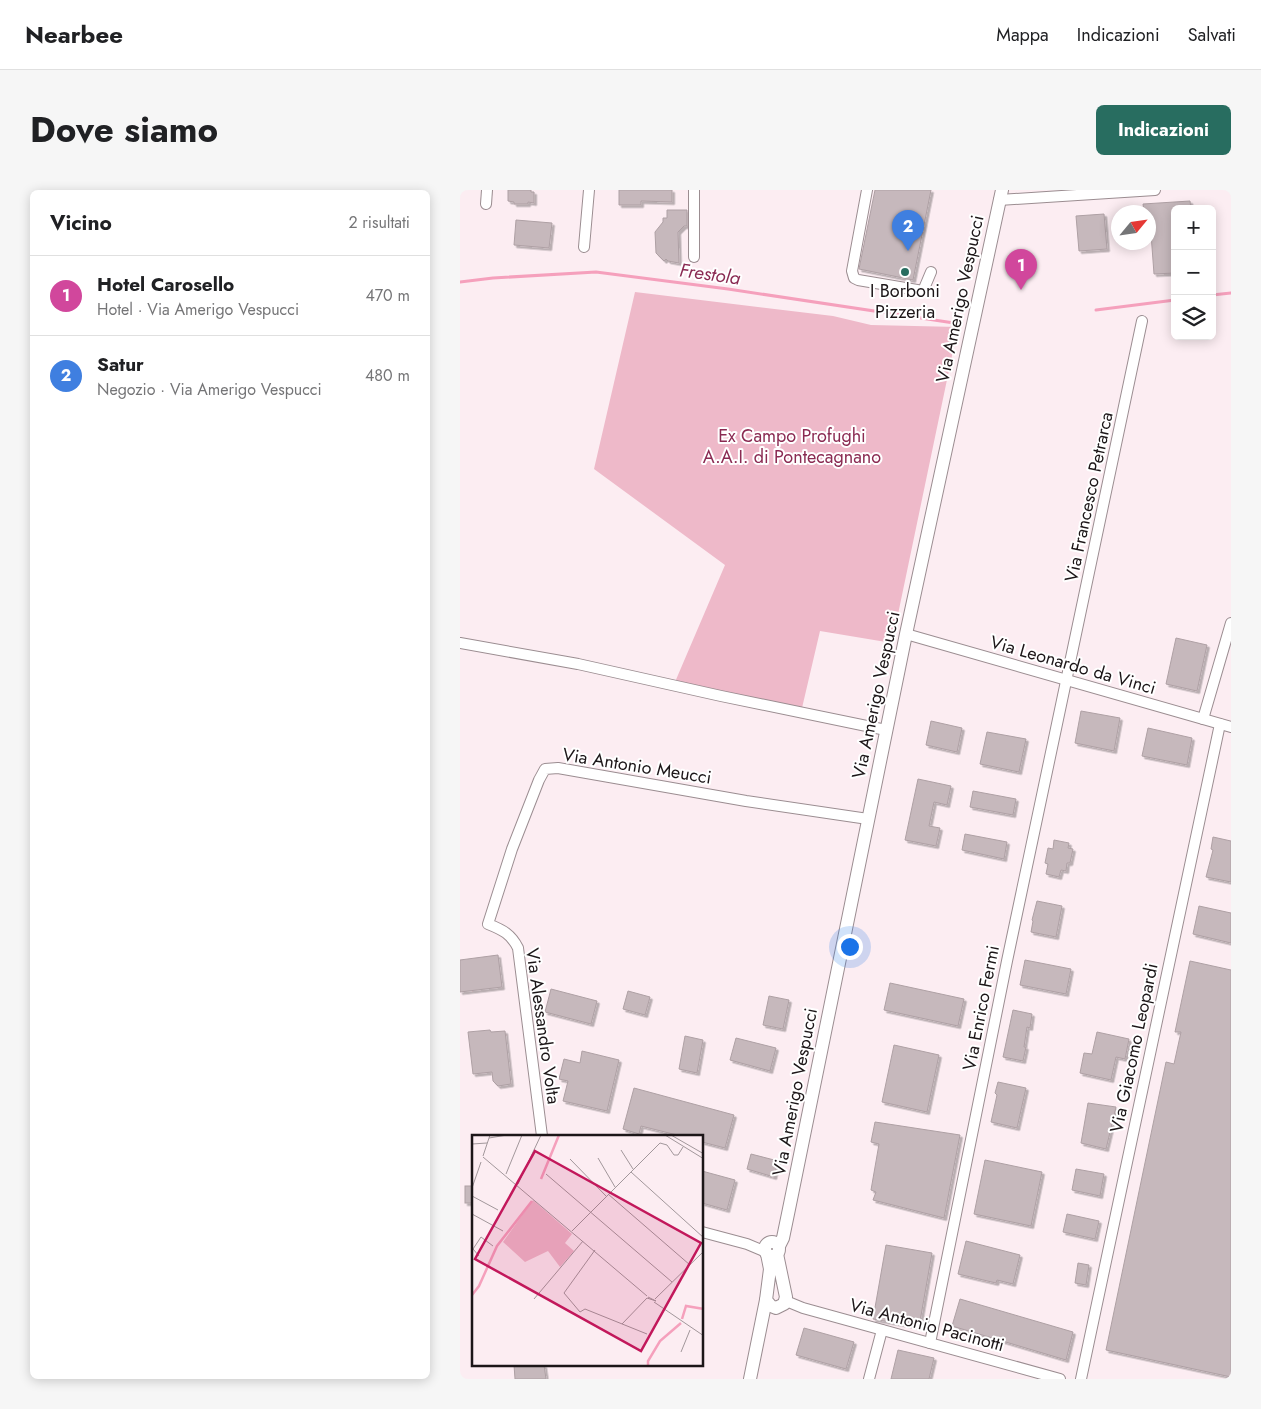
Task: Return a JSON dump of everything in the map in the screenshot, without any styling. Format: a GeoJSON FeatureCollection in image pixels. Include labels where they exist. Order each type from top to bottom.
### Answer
{"type":"FeatureCollection","features":[{"type":"Feature","properties":{"kind":"main road","name":"Via Amerigo Vespucci"},"geometry":{"type":"LineString","coordinates":[[770,1249],[783,1238],[790,1209],[886,730],[1000,195]]}},
{"type":"Feature","properties":{"kind":"main road"},"geometry":{"type":"LineString","coordinates":[[750,1379],[766,1300],[770,1269],[770,1249]]}},
{"type":"Feature","properties":{"kind":"main road"},"geometry":{"type":"LineString","coordinates":[[759,1339],[781,1304],[786,1292],[770,1249]]}},
{"type":"Feature","properties":{"kind":"main road"},"geometry":{"type":"LineString","coordinates":[[766,1300],[771,1306],[781,1304]]}},
{"type":"Feature","properties":{"kind":"street"},"geometry":{"type":"LineString","coordinates":[[486,204],[487,190]]}},
{"type":"Feature","properties":{"kind":"street"},"geometry":{"type":"LineString","coordinates":[[584,247],[589,190]]}},
{"type":"Feature","properties":{"kind":"street"},"geometry":{"type":"LineString","coordinates":[[694,190],[694,257]]}},
{"type":"Feature","properties":{"kind":"street"},"geometry":{"type":"LineString","coordinates":[[867,190],[852,272],[854,278],[923,291],[931,272]]}},
{"type":"Feature","properties":{"kind":"street"},"geometry":{"type":"LineString","coordinates":[[1000,195],[1155,190]]}},
{"type":"Feature","properties":{"kind":"street","name":"Via Francesco Petrarca"},"geometry":{"type":"LineString","coordinates":[[1066,680],[1142,321]]}},
{"type":"Feature","properties":{"kind":"street"},"geometry":{"type":"LineString","coordinates":[[1203,719],[1231,623]]}},
{"type":"Feature","properties":{"kind":"street","name":"Via Leonardo da Vinci"},"geometry":{"type":"LineString","coordinates":[[906,634],[1231,727]]}},
{"type":"Feature","properties":{"kind":"street"},"geometry":{"type":"LineString","coordinates":[[460,643],[578,664],[886,730]]}},
{"type":"Feature","properties":{"kind":"street","name":"Via Enrico Fermi"},"geometry":{"type":"LineString","coordinates":[[930,1343],[1066,680]]}},
{"type":"Feature","properties":{"kind":"street","name":"Via Giacomo Leopardi"},"geometry":{"type":"LineString","coordinates":[[1080,1379],[1220,724]]}},
{"type":"Feature","properties":{"kind":"street","name":"Via Antonio Meucci"},"geometry":{"type":"LineString","coordinates":[[498,928],[488,924],[512,849],[539,780],[545,770],[558,768],[868,819]]}},
{"type":"Feature","properties":{"kind":"street","name":"Via Alessandro Volta"},"geometry":{"type":"LineString","coordinates":[[498,928],[513,938],[518,948],[542,1135]]}},
{"type":"Feature","properties":{"kind":"street"},"geometry":{"type":"LineString","coordinates":[[704,1233],[770,1249]]}},
{"type":"Feature","properties":{"kind":"street","name":"Via Antonio Pacinotti"},"geometry":{"type":"LineString","coordinates":[[781,1304],[803,1308],[1060,1379]]}},
{"type":"Feature","properties":{"kind":"street"},"geometry":{"type":"LineString","coordinates":[[869,1379],[882,1330]]}},
{"type":"Feature","properties":{"kind":"green space","name":"Ex Campo Profughi A.A.I. di Pontecagnano"},"geometry":{"type":"Polygon","coordinates":[[[635,292],[833,316],[871,325],[958,327],[892,643],[820,631],[802,708],[675,682],[725,565],[594,469],[635,292]]]}},
{"type":"Feature","properties":{"kind":"building"},"geometry":{"type":"Polygon","coordinates":[[[508,190],[531,190],[531,192],[534,192],[534,203],[514,204],[514,202],[508,201],[508,190]]]}},
{"type":"Feature","properties":{"kind":"building"},"geometry":{"type":"Polygon","coordinates":[[[619,190],[672,190],[672,202],[641,201],[641,205],[619,205],[619,190]]]}},
{"type":"Feature","properties":{"kind":"building"},"geometry":{"type":"Polygon","coordinates":[[[875,190],[931,190],[913,280],[859,269],[875,190]]]}},
{"type":"Feature","properties":{"kind":"building"},"geometry":{"type":"Polygon","coordinates":[[[1190,201],[1190,205],[1171,205],[1171,273],[1154,274],[1152,250],[1156,250],[1156,205],[1143,204],[1190,201]]]}},
{"type":"Feature","properties":{"kind":"building"},"geometry":{"type":"Polygon","coordinates":[[[667,210],[687,210],[687,226],[684,226],[678,232],[679,263],[666,259],[664,261],[656,253],[655,232],[663,222],[663,218],[667,218],[667,210]]]}},
{"type":"Feature","properties":{"kind":"building"},"geometry":{"type":"Polygon","coordinates":[[[1104,214],[1107,249],[1079,251],[1076,216],[1104,214]]]}},
{"type":"Feature","properties":{"kind":"building"},"geometry":{"type":"Polygon","coordinates":[[[516,220],[552,223],[549,248],[514,245],[516,220]]]}},
{"type":"Feature","properties":{"kind":"building"},"geometry":{"type":"Polygon","coordinates":[[[1176,638],[1207,645],[1197,691],[1166,684],[1176,638]]]}},
{"type":"Feature","properties":{"kind":"building"},"geometry":{"type":"Polygon","coordinates":[[[1081,711],[1120,718],[1114,751],[1075,743],[1081,711]]]}},
{"type":"Feature","properties":{"kind":"building"},"geometry":{"type":"Polygon","coordinates":[[[931,721],[962,728],[957,752],[926,745],[931,721]]]}},
{"type":"Feature","properties":{"kind":"building"},"geometry":{"type":"Polygon","coordinates":[[[1148,728],[1192,738],[1187,765],[1142,756],[1148,728]]]}},
{"type":"Feature","properties":{"kind":"building"},"geometry":{"type":"Polygon","coordinates":[[[987,732],[1026,739],[1019,772],[980,764],[987,732]]]}},
{"type":"Feature","properties":{"kind":"building"},"geometry":{"type":"Polygon","coordinates":[[[918,779],[951,786],[947,805],[934,802],[929,826],[940,828],[936,846],[905,840],[918,779]]]}},
{"type":"Feature","properties":{"kind":"building"},"geometry":{"type":"Polygon","coordinates":[[[973,791],[1016,799],[1013,815],[970,807],[973,791]]]}},
{"type":"Feature","properties":{"kind":"building"},"geometry":{"type":"Polygon","coordinates":[[[965,834],[1007,842],[1004,859],[962,850],[965,834]]]}},
{"type":"Feature","properties":{"kind":"building"},"geometry":{"type":"Polygon","coordinates":[[[1213,837],[1231,841],[1231,882],[1206,877],[1213,850],[1211,849],[1213,837]]]}},
{"type":"Feature","properties":{"kind":"building"},"geometry":{"type":"Polygon","coordinates":[[[1054,840],[1069,843],[1068,848],[1073,849],[1066,871],[1061,870],[1059,877],[1046,874],[1048,864],[1045,863],[1048,848],[1053,849],[1054,840]]]}},
{"type":"Feature","properties":{"kind":"building"},"geometry":{"type":"Polygon","coordinates":[[[1037,901],[1062,906],[1056,937],[1031,932],[1037,901]]]}},
{"type":"Feature","properties":{"kind":"building"},"geometry":{"type":"Polygon","coordinates":[[[1199,906],[1231,913],[1231,943],[1193,934],[1199,906]]]}},
{"type":"Feature","properties":{"kind":"building"},"geometry":{"type":"Polygon","coordinates":[[[498,955],[502,987],[460,992],[460,960],[498,955]]]}},
{"type":"Feature","properties":{"kind":"building"},"geometry":{"type":"Polygon","coordinates":[[[1025,960],[1071,969],[1066,994],[1020,985],[1025,960]]]}},
{"type":"Feature","properties":{"kind":"building"},"geometry":{"type":"Polygon","coordinates":[[[1190,961],[1231,970],[1231,1377],[1106,1350],[1166,1062],[1174,1064],[1181,1032],[1175,1032],[1190,961]]]}},
{"type":"Feature","properties":{"kind":"building"},"geometry":{"type":"Polygon","coordinates":[[[890,983],[964,999],[958,1026],[884,1010],[890,983]]]}},
{"type":"Feature","properties":{"kind":"building"},"geometry":{"type":"Polygon","coordinates":[[[551,989],[597,1001],[591,1024],[545,1012],[551,989]]]}},
{"type":"Feature","properties":{"kind":"building"},"geometry":{"type":"Polygon","coordinates":[[[628,991],[650,997],[645,1015],[623,1009],[628,991]]]}},
{"type":"Feature","properties":{"kind":"building"},"geometry":{"type":"Polygon","coordinates":[[[769,996],[789,1000],[783,1029],[763,1025],[769,996]]]}},
{"type":"Feature","properties":{"kind":"building"},"geometry":{"type":"Polygon","coordinates":[[[1013,1010],[1032,1014],[1030,1028],[1027,1027],[1023,1061],[1003,1057],[1013,1010]]]}},
{"type":"Feature","properties":{"kind":"building"},"geometry":{"type":"Polygon","coordinates":[[[490,1030],[491,1032],[505,1031],[511,1084],[498,1086],[493,1081],[492,1072],[473,1074],[468,1032],[490,1030]]]}},
{"type":"Feature","properties":{"kind":"building"},"geometry":{"type":"Polygon","coordinates":[[[1097,1032],[1129,1039],[1125,1059],[1116,1057],[1111,1080],[1080,1073],[1084,1053],[1092,1054],[1097,1032]]]}},
{"type":"Feature","properties":{"kind":"building"},"geometry":{"type":"Polygon","coordinates":[[[685,1036],[703,1040],[697,1073],[679,1069],[685,1036]]]}},
{"type":"Feature","properties":{"kind":"building"},"geometry":{"type":"Polygon","coordinates":[[[736,1038],[776,1048],[770,1071],[730,1060],[736,1038]]]}},
{"type":"Feature","properties":{"kind":"building"},"geometry":{"type":"Polygon","coordinates":[[[894,1045],[939,1055],[927,1112],[882,1102],[894,1045]]]}},
{"type":"Feature","properties":{"kind":"building"},"geometry":{"type":"Polygon","coordinates":[[[582,1051],[619,1060],[607,1111],[563,1101],[568,1081],[559,1079],[564,1059],[580,1063],[582,1051]]]}},
{"type":"Feature","properties":{"kind":"building"},"geometry":{"type":"Polygon","coordinates":[[[998,1082],[1026,1088],[1017,1128],[991,1122],[998,1082]]]}},
{"type":"Feature","properties":{"kind":"building"},"geometry":{"type":"Polygon","coordinates":[[[634,1088],[734,1115],[725,1148],[704,1143],[704,1135],[677,1135],[641,1126],[639,1134],[623,1129],[634,1088]]]}},
{"type":"Feature","properties":{"kind":"building"},"geometry":{"type":"Polygon","coordinates":[[[1088,1103],[1116,1107],[1106,1149],[1081,1143],[1088,1103]]]}},
{"type":"Feature","properties":{"kind":"building"},"geometry":{"type":"Polygon","coordinates":[[[875,1122],[960,1135],[944,1218],[873,1200],[876,1192],[871,1190],[879,1144],[871,1142],[875,1122]]]}},
{"type":"Feature","properties":{"kind":"building"},"geometry":{"type":"Polygon","coordinates":[[[751,1154],[778,1161],[774,1177],[747,1169],[751,1154]]]}},
{"type":"Feature","properties":{"kind":"building"},"geometry":{"type":"Polygon","coordinates":[[[985,1160],[1042,1172],[1031,1226],[974,1214],[985,1160]]]}},
{"type":"Feature","properties":{"kind":"building"},"geometry":{"type":"Polygon","coordinates":[[[1076,1169],[1104,1174],[1100,1196],[1072,1190],[1076,1169]]]}},
{"type":"Feature","properties":{"kind":"building"},"geometry":{"type":"Polygon","coordinates":[[[704,1172],[735,1180],[727,1210],[704,1204],[704,1172]]]}},
{"type":"Feature","properties":{"kind":"building"},"geometry":{"type":"Polygon","coordinates":[[[465,1186],[472,1186],[472,1203],[465,1203],[465,1186]]]}},
{"type":"Feature","properties":{"kind":"building"},"geometry":{"type":"Polygon","coordinates":[[[1067,1214],[1099,1221],[1095,1239],[1063,1232],[1067,1214]]]}},
{"type":"Feature","properties":{"kind":"building"},"geometry":{"type":"Polygon","coordinates":[[[966,1241],[1020,1255],[1013,1284],[997,1280],[996,1283],[958,1274],[966,1241]]]}},
{"type":"Feature","properties":{"kind":"building"},"geometry":{"type":"Polygon","coordinates":[[[886,1245],[932,1253],[919,1327],[873,1319],[886,1245]]]}},
{"type":"Feature","properties":{"kind":"building"},"geometry":{"type":"Polygon","coordinates":[[[1078,1263],[1089,1265],[1086,1285],[1075,1283],[1078,1263]]]}},
{"type":"Feature","properties":{"kind":"building"},"geometry":{"type":"Polygon","coordinates":[[[960,1299],[1073,1332],[1066,1360],[952,1326],[960,1299]]]}},
{"type":"Feature","properties":{"kind":"building"},"geometry":{"type":"Polygon","coordinates":[[[804,1328],[854,1342],[846,1369],[796,1355],[804,1328]]]}},
{"type":"Feature","properties":{"kind":"building"},"geometry":{"type":"Polygon","coordinates":[[[898,1350],[934,1358],[929,1379],[891,1379],[898,1350]]]}},
{"type":"Feature","properties":{"kind":"building"},"geometry":{"type":"Polygon","coordinates":[[[514,1366],[544,1366],[546,1379],[515,1379],[514,1366]]]}},
{"type":"Feature","properties":{"kind":"waterway","name":"Frestola"},"geometry":{"type":"LineString","coordinates":[[460,282],[493,278],[596,272],[728,289],[954,323]]}},
{"type":"Feature","properties":{"kind":"waterway","name":"Frestola"},"geometry":{"type":"LineString","coordinates":[[1216,295],[1231,293]]}},
{"type":"Feature","properties":{"kind":"waterway","name":"Frestola"},"geometry":{"type":"LineString","coordinates":[[1096,310],[1171,301]]}},
{"type":"Feature","properties":{"kind":"place","name":"Satur"},"geometry":{"type":"Point","coordinates":[908,251]}},
{"type":"Feature","properties":{"kind":"place","name":"I Borboni Pizzeria"},"geometry":{"type":"Point","coordinates":[905,272]}},
{"type":"Feature","properties":{"kind":"place","name":"Hotel Carosello"},"geometry":{"type":"Point","coordinates":[1021,290]}}]}
